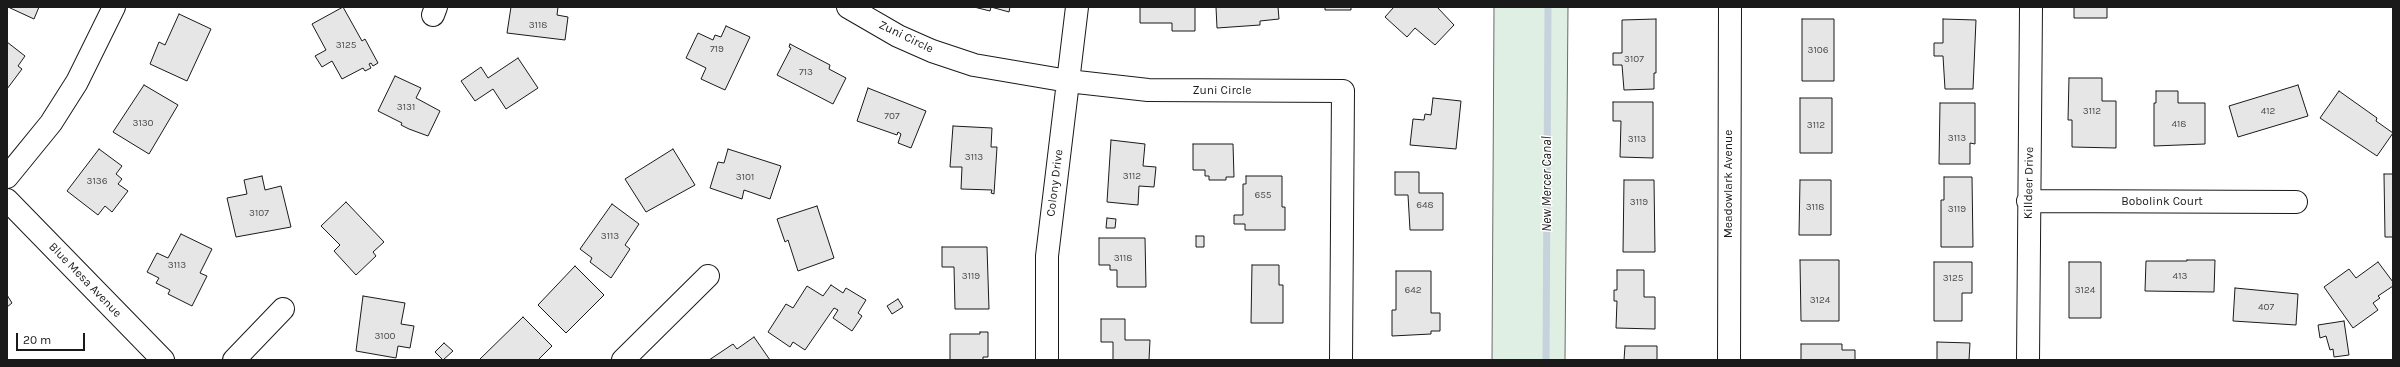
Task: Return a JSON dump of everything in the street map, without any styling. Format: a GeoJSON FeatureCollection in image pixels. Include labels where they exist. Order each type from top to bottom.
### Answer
{"type":"FeatureCollection","features":[{"type":"Feature","properties":{"kind":"street"},"geometry":{"type":"LineString","coordinates":[[7,177],[51,123],[77,82],[114,7]]}},
{"type":"Feature","properties":{"kind":"street","name":"Zuni Circle"},"geometry":{"type":"LineString","coordinates":[[848,7],[898,36],[932,51],[974,64],[1068,81],[1148,90],[1343,91],[1342,360]]}},
{"type":"Feature","properties":{"kind":"street","name":"Colony Drive"},"geometry":{"type":"LineString","coordinates":[[1047,360],[1047,256],[1077,7]]}},
{"type":"Feature","properties":{"kind":"street","name":"Meadowlark Avenue"},"geometry":{"type":"LineString","coordinates":[[1729,360],[1730,7]]}},
{"type":"Feature","properties":{"kind":"street","name":"Killdeer Drive"},"geometry":{"type":"LineString","coordinates":[[2028,360],[2028,201],[2031,7]]}},
{"type":"Feature","properties":{"kind":"street","name":"Blue Mesa Avenue"},"geometry":{"type":"LineString","coordinates":[[7,200],[163,360]]}},
{"type":"Feature","properties":{"kind":"street","name":"Bobolink Court"},"geometry":{"type":"LineString","coordinates":[[2028,201],[2296,202]]}},
{"type":"Feature","properties":{"kind":"street"},"geometry":{"type":"LineString","coordinates":[[623,360],[708,276]]}},
{"type":"Feature","properties":{"kind":"street"},"geometry":{"type":"LineString","coordinates":[[234,360],[283,309]]}},
{"type":"Feature","properties":{"kind":"green space"},"geometry":{"type":"Polygon","coordinates":[[[1494,7],[1568,7],[1565,360],[1492,360],[1494,7]]]}},
{"type":"Feature","properties":{"kind":"building"},"geometry":{"type":"Polygon","coordinates":[[[8,7],[39,7],[34,19],[8,7]]]}},
{"type":"Feature","properties":{"kind":"building"},"geometry":{"type":"Polygon","coordinates":[[[343,7],[362,41],[365,39],[378,63],[373,66],[371,63],[369,64],[371,68],[365,71],[363,68],[342,79],[332,61],[322,67],[315,56],[326,50],[312,24],[343,7]]]}},
{"type":"Feature","properties":{"kind":"building"},"geometry":{"type":"Polygon","coordinates":[[[511,7],[558,7],[557,15],[568,17],[565,40],[507,33],[511,7]]]}},
{"type":"Feature","properties":{"kind":"building"},"geometry":{"type":"Polygon","coordinates":[[[974,7],[991,7],[990,11],[974,7]]]}},
{"type":"Feature","properties":{"kind":"building"},"geometry":{"type":"Polygon","coordinates":[[[991,7],[1010,7],[1009,12],[991,7]]]}},
{"type":"Feature","properties":{"kind":"building"},"geometry":{"type":"Polygon","coordinates":[[[1140,7],[1195,7],[1195,31],[1172,31],[1172,23],[1140,23],[1140,7]]]}},
{"type":"Feature","properties":{"kind":"building"},"geometry":{"type":"Polygon","coordinates":[[[1216,7],[1278,7],[1279,19],[1260,21],[1260,25],[1217,28],[1216,7]]]}},
{"type":"Feature","properties":{"kind":"building"},"geometry":{"type":"Polygon","coordinates":[[[1325,7],[1351,7],[1351,10],[1325,10],[1325,7]]]}},
{"type":"Feature","properties":{"kind":"building"},"geometry":{"type":"Polygon","coordinates":[[[1394,7],[1437,7],[1454,25],[1435,45],[1415,28],[1407,37],[1385,17],[1394,7]]]}},
{"type":"Feature","properties":{"kind":"building"},"geometry":{"type":"Polygon","coordinates":[[[2074,7],[2107,7],[2107,18],[2074,18],[2074,7]]]}},
{"type":"Feature","properties":{"kind":"building"},"geometry":{"type":"Polygon","coordinates":[[[179,14],[211,29],[187,81],[150,64],[159,42],[165,45],[179,14]]]}},
{"type":"Feature","properties":{"kind":"building"},"geometry":{"type":"Polygon","coordinates":[[[1656,19],[1656,73],[1654,73],[1654,89],[1624,90],[1622,65],[1613,65],[1613,53],[1622,53],[1622,20],[1656,19]]]}},
{"type":"Feature","properties":{"kind":"building"},"geometry":{"type":"Polygon","coordinates":[[[1802,19],[1834,19],[1834,81],[1802,81],[1802,19]]]}},
{"type":"Feature","properties":{"kind":"building"},"geometry":{"type":"Polygon","coordinates":[[[1943,19],[1976,20],[1973,89],[1945,89],[1943,56],[1934,56],[1934,43],[1943,43],[1943,19]]]}},
{"type":"Feature","properties":{"kind":"building"},"geometry":{"type":"Polygon","coordinates":[[[726,26],[750,37],[725,90],[701,79],[706,68],[686,58],[698,33],[713,40],[715,35],[721,37],[726,26]]]}},
{"type":"Feature","properties":{"kind":"building"},"geometry":{"type":"Polygon","coordinates":[[[7,42],[25,56],[18,66],[22,69],[7,89],[7,42]]]}},
{"type":"Feature","properties":{"kind":"building"},"geometry":{"type":"Polygon","coordinates":[[[790,44],[830,65],[829,69],[846,78],[833,104],[777,75],[791,48],[789,47],[790,44]]]}},
{"type":"Feature","properties":{"kind":"building"},"geometry":{"type":"Polygon","coordinates":[[[518,58],[538,88],[506,109],[493,89],[475,101],[461,81],[481,67],[488,78],[518,58]]]}},
{"type":"Feature","properties":{"kind":"building"},"geometry":{"type":"Polygon","coordinates":[[[395,76],[421,88],[416,98],[440,111],[428,136],[401,125],[402,123],[378,111],[395,76]]]}},
{"type":"Feature","properties":{"kind":"building"},"geometry":{"type":"Polygon","coordinates":[[[2069,78],[2102,78],[2102,101],[2116,101],[2116,148],[2072,147],[2072,120],[2068,120],[2069,78]]]}},
{"type":"Feature","properties":{"kind":"building"},"geometry":{"type":"Polygon","coordinates":[[[144,85],[178,105],[149,154],[113,132],[144,85]]]}},
{"type":"Feature","properties":{"kind":"building"},"geometry":{"type":"Polygon","coordinates":[[[2298,85],[2308,116],[2238,137],[2229,106],[2298,85]]]}},
{"type":"Feature","properties":{"kind":"building"},"geometry":{"type":"Polygon","coordinates":[[[868,88],[926,111],[911,148],[898,143],[901,134],[898,132],[897,135],[857,121],[868,88]]]}},
{"type":"Feature","properties":{"kind":"building"},"geometry":{"type":"Polygon","coordinates":[[[2156,91],[2178,91],[2178,103],[2205,103],[2205,144],[2154,146],[2154,103],[2156,103],[2156,91]]]}},
{"type":"Feature","properties":{"kind":"building"},"geometry":{"type":"Polygon","coordinates":[[[2339,91],[2377,118],[2376,121],[2393,133],[2377,156],[2320,118],[2339,91]]]}},
{"type":"Feature","properties":{"kind":"building"},"geometry":{"type":"Polygon","coordinates":[[[1433,98],[1461,101],[1456,149],[1410,145],[1413,119],[1424,120],[1425,114],[1431,115],[1433,98]]]}},
{"type":"Feature","properties":{"kind":"building"},"geometry":{"type":"Polygon","coordinates":[[[1800,98],[1832,98],[1832,153],[1800,153],[1800,98]]]}},
{"type":"Feature","properties":{"kind":"building"},"geometry":{"type":"Polygon","coordinates":[[[1613,102],[1653,102],[1653,158],[1620,157],[1621,121],[1613,121],[1613,102]]]}},
{"type":"Feature","properties":{"kind":"building"},"geometry":{"type":"Polygon","coordinates":[[[1940,103],[1975,103],[1975,144],[1970,143],[1970,164],[1939,164],[1940,103]]]}},
{"type":"Feature","properties":{"kind":"building"},"geometry":{"type":"Polygon","coordinates":[[[953,126],[992,128],[991,147],[997,147],[994,194],[991,193],[992,190],[961,189],[962,167],[950,167],[953,126]]]}},
{"type":"Feature","properties":{"kind":"building"},"geometry":{"type":"Polygon","coordinates":[[[1111,140],[1145,144],[1143,166],[1156,167],[1154,187],[1139,186],[1138,205],[1107,202],[1111,140]]]}},
{"type":"Feature","properties":{"kind":"building"},"geometry":{"type":"Polygon","coordinates":[[[1193,144],[1233,144],[1234,177],[1226,177],[1226,180],[1209,180],[1209,176],[1205,176],[1205,170],[1193,170],[1193,144]]]}},
{"type":"Feature","properties":{"kind":"building"},"geometry":{"type":"Polygon","coordinates":[[[99,149],[122,166],[116,174],[122,179],[118,184],[128,191],[112,212],[105,206],[98,215],[67,191],[99,149]]]}},
{"type":"Feature","properties":{"kind":"building"},"geometry":{"type":"Polygon","coordinates":[[[673,149],[695,185],[646,212],[625,179],[673,149]]]}},
{"type":"Feature","properties":{"kind":"building"},"geometry":{"type":"Polygon","coordinates":[[[728,149],[781,166],[770,199],[744,190],[742,199],[710,188],[718,162],[724,163],[728,149]]]}},
{"type":"Feature","properties":{"kind":"building"},"geometry":{"type":"Polygon","coordinates":[[[1395,172],[1419,172],[1419,193],[1443,193],[1443,230],[1410,230],[1408,195],[1395,195],[1395,172]]]}},
{"type":"Feature","properties":{"kind":"building"},"geometry":{"type":"Polygon","coordinates":[[[2384,174],[2393,174],[2393,237],[2385,237],[2384,174]]]}},
{"type":"Feature","properties":{"kind":"building"},"geometry":{"type":"Polygon","coordinates":[[[262,176],[265,190],[281,186],[291,227],[236,237],[227,198],[247,194],[244,180],[262,176]]]}},
{"type":"Feature","properties":{"kind":"building"},"geometry":{"type":"Polygon","coordinates":[[[1246,176],[1282,176],[1282,207],[1285,207],[1285,230],[1245,230],[1245,224],[1234,224],[1234,215],[1243,215],[1243,184],[1246,184],[1246,176]]]}},
{"type":"Feature","properties":{"kind":"building"},"geometry":{"type":"Polygon","coordinates":[[[1944,177],[1972,177],[1973,247],[1941,247],[1941,200],[1944,200],[1944,177]]]}},
{"type":"Feature","properties":{"kind":"building"},"geometry":{"type":"Polygon","coordinates":[[[1624,180],[1654,180],[1655,252],[1623,252],[1624,180]]]}},
{"type":"Feature","properties":{"kind":"building"},"geometry":{"type":"Polygon","coordinates":[[[1800,180],[1831,180],[1831,235],[1799,235],[1800,180]]]}},
{"type":"Feature","properties":{"kind":"building"},"geometry":{"type":"Polygon","coordinates":[[[346,202],[384,242],[373,252],[376,256],[356,275],[334,251],[340,245],[321,226],[346,202]]]}},
{"type":"Feature","properties":{"kind":"building"},"geometry":{"type":"Polygon","coordinates":[[[612,204],[639,224],[625,245],[630,249],[611,278],[590,262],[592,258],[580,249],[612,204]]]}},
{"type":"Feature","properties":{"kind":"building"},"geometry":{"type":"Polygon","coordinates":[[[817,206],[834,258],[798,271],[788,240],[785,242],[777,219],[817,206]]]}},
{"type":"Feature","properties":{"kind":"building"},"geometry":{"type":"Polygon","coordinates":[[[1107,218],[1116,219],[1115,228],[1106,228],[1107,218]]]}},
{"type":"Feature","properties":{"kind":"building"},"geometry":{"type":"Polygon","coordinates":[[[181,234],[212,249],[200,273],[207,276],[192,306],[168,294],[170,290],[156,283],[159,278],[147,272],[157,253],[168,258],[181,234]]]}},
{"type":"Feature","properties":{"kind":"building"},"geometry":{"type":"Polygon","coordinates":[[[1196,236],[1204,236],[1204,247],[1196,247],[1196,236]]]}},
{"type":"Feature","properties":{"kind":"building"},"geometry":{"type":"Polygon","coordinates":[[[1099,238],[1145,238],[1146,287],[1117,287],[1117,270],[1110,270],[1110,265],[1099,265],[1099,238]]]}},
{"type":"Feature","properties":{"kind":"building"},"geometry":{"type":"Polygon","coordinates":[[[942,247],[987,247],[989,309],[955,309],[954,267],[942,267],[942,247]]]}},
{"type":"Feature","properties":{"kind":"building"},"geometry":{"type":"Polygon","coordinates":[[[1800,260],[1839,260],[1839,321],[1801,321],[1800,260]]]}},
{"type":"Feature","properties":{"kind":"building"},"geometry":{"type":"Polygon","coordinates":[[[2215,260],[2214,292],[2145,291],[2146,261],[2215,260]]]}},
{"type":"Feature","properties":{"kind":"building"},"geometry":{"type":"Polygon","coordinates":[[[1934,262],[1972,262],[1972,293],[1962,293],[1962,321],[1934,321],[1934,262]]]}},
{"type":"Feature","properties":{"kind":"building"},"geometry":{"type":"Polygon","coordinates":[[[2069,262],[2101,262],[2101,318],[2069,318],[2069,262]]]}},
{"type":"Feature","properties":{"kind":"building"},"geometry":{"type":"Polygon","coordinates":[[[2378,262],[2393,282],[2393,286],[2378,296],[2380,298],[2373,303],[2378,310],[2353,328],[2324,287],[2349,269],[2356,278],[2378,262]]]}},
{"type":"Feature","properties":{"kind":"building"},"geometry":{"type":"Polygon","coordinates":[[[1252,265],[1279,265],[1279,285],[1283,285],[1283,323],[1251,323],[1252,265]]]}},
{"type":"Feature","properties":{"kind":"building"},"geometry":{"type":"Polygon","coordinates":[[[575,266],[604,295],[566,333],[538,305],[575,266]]]}},
{"type":"Feature","properties":{"kind":"building"},"geometry":{"type":"Polygon","coordinates":[[[1617,270],[1644,270],[1644,297],[1655,297],[1655,329],[1616,328],[1617,301],[1614,301],[1614,290],[1617,290],[1617,270]]]}},
{"type":"Feature","properties":{"kind":"building"},"geometry":{"type":"Polygon","coordinates":[[[1396,271],[1431,271],[1431,313],[1440,313],[1440,331],[1431,331],[1431,334],[1392,336],[1392,310],[1396,310],[1396,271]]]}},
{"type":"Feature","properties":{"kind":"building"},"geometry":{"type":"Polygon","coordinates":[[[831,285],[843,293],[846,288],[866,300],[858,313],[862,316],[852,331],[833,318],[838,310],[834,308],[805,350],[793,342],[790,347],[768,332],[786,304],[793,308],[807,286],[823,296],[831,285]]]}},
{"type":"Feature","properties":{"kind":"building"},"geometry":{"type":"Polygon","coordinates":[[[2235,288],[2298,294],[2296,325],[2233,321],[2235,288]]]}},
{"type":"Feature","properties":{"kind":"building"},"geometry":{"type":"Polygon","coordinates":[[[7,295],[12,303],[7,307],[7,295]]]}},
{"type":"Feature","properties":{"kind":"building"},"geometry":{"type":"Polygon","coordinates":[[[363,296],[405,303],[401,324],[414,326],[410,348],[398,346],[396,358],[356,351],[363,296]]]}},
{"type":"Feature","properties":{"kind":"building"},"geometry":{"type":"Polygon","coordinates":[[[898,299],[903,307],[892,314],[887,306],[898,299]]]}},
{"type":"Feature","properties":{"kind":"building"},"geometry":{"type":"Polygon","coordinates":[[[523,317],[552,346],[538,360],[479,360],[523,317]]]}},
{"type":"Feature","properties":{"kind":"building"},"geometry":{"type":"Polygon","coordinates":[[[1101,319],[1125,319],[1125,340],[1150,340],[1149,360],[1113,360],[1113,342],[1101,342],[1101,319]]]}},
{"type":"Feature","properties":{"kind":"building"},"geometry":{"type":"Polygon","coordinates":[[[2344,321],[2349,355],[2334,357],[2333,349],[2330,350],[2326,336],[2320,338],[2318,325],[2344,321]]]}},
{"type":"Feature","properties":{"kind":"building"},"geometry":{"type":"Polygon","coordinates":[[[980,332],[988,332],[988,357],[983,357],[983,360],[950,360],[950,334],[980,334],[980,332]]]}},
{"type":"Feature","properties":{"kind":"building"},"geometry":{"type":"Polygon","coordinates":[[[754,337],[770,360],[709,360],[733,344],[737,349],[754,337]]]}},
{"type":"Feature","properties":{"kind":"building"},"geometry":{"type":"Polygon","coordinates":[[[1937,342],[1970,343],[1969,360],[1937,360],[1937,342]]]}},
{"type":"Feature","properties":{"kind":"building"},"geometry":{"type":"Polygon","coordinates":[[[444,343],[453,351],[443,360],[435,352],[444,343]]]}},
{"type":"Feature","properties":{"kind":"building"},"geometry":{"type":"Polygon","coordinates":[[[1801,344],[1842,344],[1842,350],[1855,350],[1855,360],[1801,360],[1801,344]]]}},
{"type":"Feature","properties":{"kind":"building"},"geometry":{"type":"Polygon","coordinates":[[[1625,346],[1657,346],[1657,360],[1624,360],[1625,346]]]}},
{"type":"Feature","properties":{"kind":"waterway","name":"New Mercer Canal"},"geometry":{"type":"LineString","coordinates":[[1546,360],[1548,7]]}}]}
